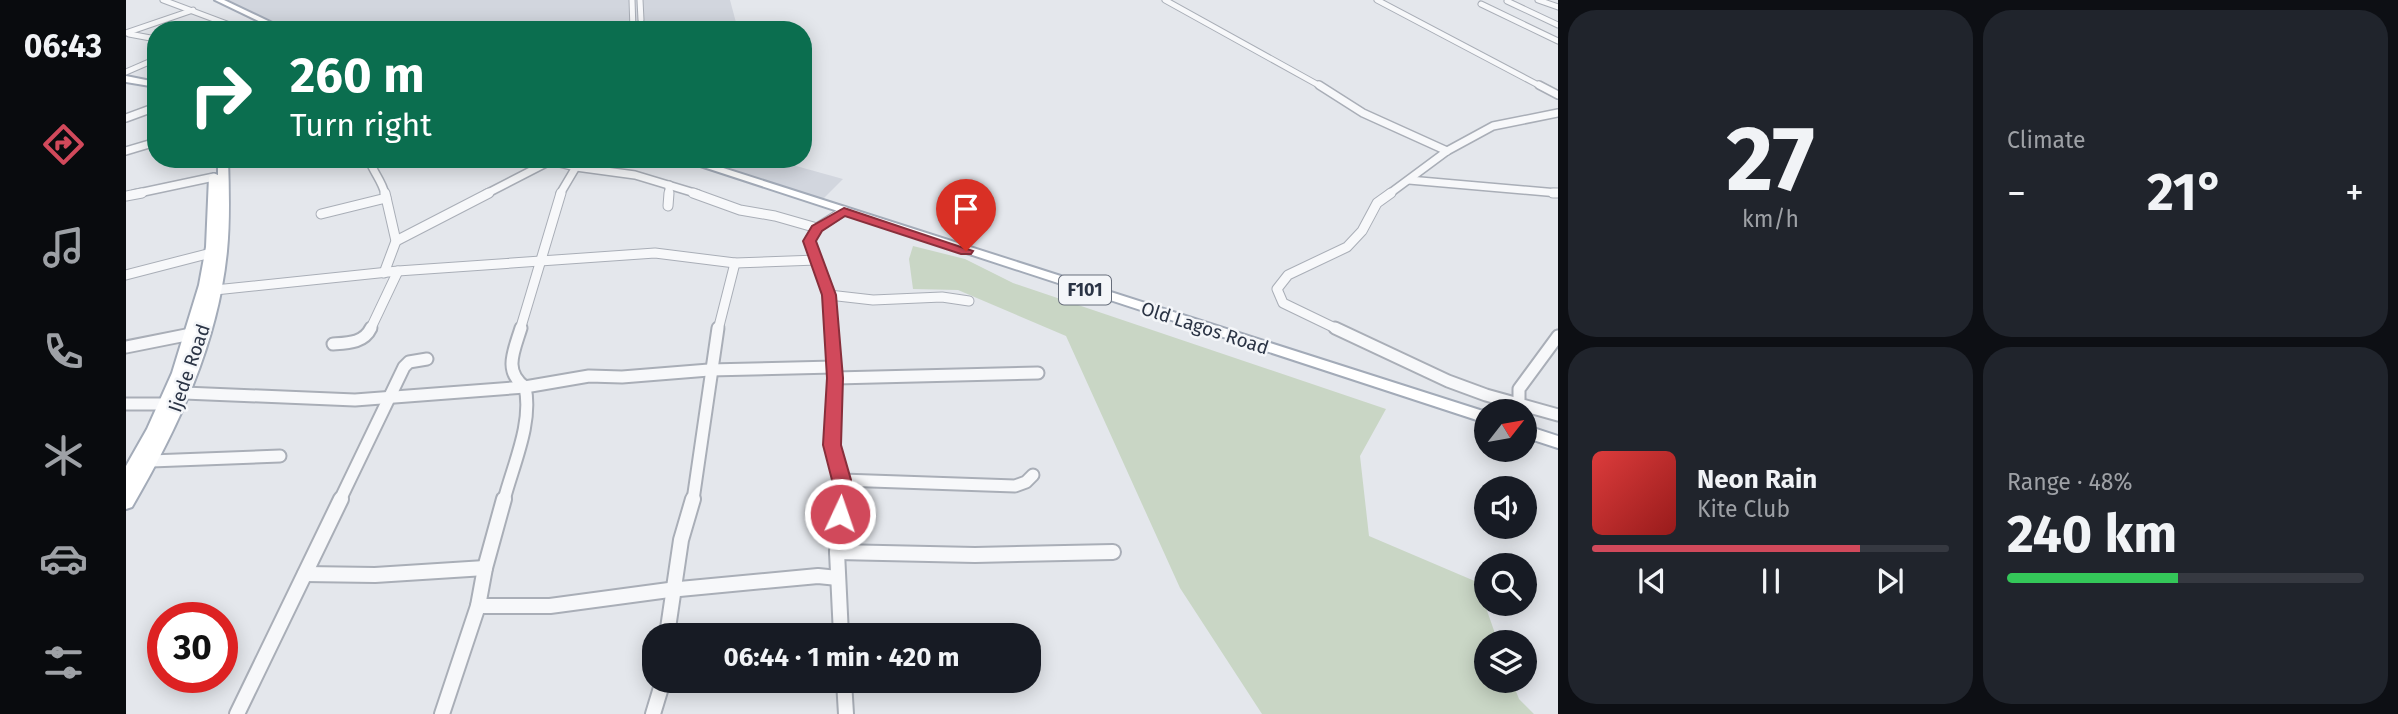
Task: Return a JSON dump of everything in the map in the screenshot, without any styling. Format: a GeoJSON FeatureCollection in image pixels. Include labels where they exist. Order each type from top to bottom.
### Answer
{"type":"FeatureCollection","features":[{"type":"Feature","properties":{"kind":"main road"},"geometry":{"type":"LineString","coordinates":[[218,0],[261,21]]}},
{"type":"Feature","properties":{"kind":"main road"},"geometry":{"type":"LineString","coordinates":[[126,76],[147,81]]}},
{"type":"Feature","properties":{"kind":"main road"},"geometry":{"type":"LineString","coordinates":[[215,168],[216,224]]}},
{"type":"Feature","properties":{"kind":"main road"},"geometry":{"type":"LineString","coordinates":[[216,224],[222,168]]}},
{"type":"Feature","properties":{"kind":"main road","name":"Old Lagos Road"},"geometry":{"type":"LineString","coordinates":[[712,168],[1474,414]]}},
{"type":"Feature","properties":{"kind":"main road","name":"Ijede Road"},"geometry":{"type":"LineString","coordinates":[[126,480],[167,404],[204,291],[216,224]]}},
{"type":"Feature","properties":{"kind":"main road","name":"Ijede Road"},"geometry":{"type":"LineString","coordinates":[[126,502],[151,461],[184,393],[215,290],[221,253],[216,224]]}},
{"type":"Feature","properties":{"kind":"main road"},"geometry":{"type":"LineString","coordinates":[[1537,435],[1558,442]]}},
{"type":"Feature","properties":{"kind":"street"},"geometry":{"type":"LineString","coordinates":[[163,0],[193,9],[200,15],[217,21]]}},
{"type":"Feature","properties":{"kind":"street"},"geometry":{"type":"LineString","coordinates":[[632,0],[633,21]]}},
{"type":"Feature","properties":{"kind":"street"},"geometry":{"type":"LineString","coordinates":[[640,0],[640,21]]}},
{"type":"Feature","properties":{"kind":"street"},"geometry":{"type":"LineString","coordinates":[[1165,0],[1307,77],[1363,113],[1447,151]]}},
{"type":"Feature","properties":{"kind":"street"},"geometry":{"type":"LineString","coordinates":[[1377,0],[1558,95]]}},
{"type":"Feature","properties":{"kind":"street"},"geometry":{"type":"LineString","coordinates":[[1538,0],[1558,7]]}},
{"type":"Feature","properties":{"kind":"street"},"geometry":{"type":"LineString","coordinates":[[1507,1],[1558,25]]}},
{"type":"Feature","properties":{"kind":"street"},"geometry":{"type":"LineString","coordinates":[[1481,4],[1558,41]]}},
{"type":"Feature","properties":{"kind":"street"},"geometry":{"type":"LineString","coordinates":[[160,21],[193,9]]}},
{"type":"Feature","properties":{"kind":"street"},"geometry":{"type":"LineString","coordinates":[[126,33],[147,25]]}},
{"type":"Feature","properties":{"kind":"street"},"geometry":{"type":"LineString","coordinates":[[126,33],[147,37]]}},
{"type":"Feature","properties":{"kind":"street"},"geometry":{"type":"LineString","coordinates":[[126,76],[147,64]]}},
{"type":"Feature","properties":{"kind":"street"},"geometry":{"type":"LineString","coordinates":[[126,118],[147,110]]}},
{"type":"Feature","properties":{"kind":"street"},"geometry":{"type":"LineString","coordinates":[[1504,399],[1448,381],[1294,309],[1283,303],[1277,294],[1278,285],[1288,275],[1348,247],[1362,231],[1371,208],[1409,180],[1424,165],[1493,126],[1558,113]]}},
{"type":"Feature","properties":{"kind":"street"},"geometry":{"type":"LineString","coordinates":[[126,152],[147,145]]}},
{"type":"Feature","properties":{"kind":"street"},"geometry":{"type":"LineString","coordinates":[[372,168],[383,184],[396,241],[384,273]]}},
{"type":"Feature","properties":{"kind":"street"},"geometry":{"type":"LineString","coordinates":[[396,241],[532,168]]}},
{"type":"Feature","properties":{"kind":"street"},"geometry":{"type":"LineString","coordinates":[[442,714],[478,606],[485,568],[525,422],[528,401],[525,387],[515,380],[510,371],[511,363],[562,189],[575,168]]}},
{"type":"Feature","properties":{"kind":"street"},"geometry":{"type":"LineString","coordinates":[[583,168],[635,175],[740,210],[775,216],[817,228]]}},
{"type":"Feature","properties":{"kind":"street"},"geometry":{"type":"LineString","coordinates":[[126,196],[214,177]]}},
{"type":"Feature","properties":{"kind":"street"},"geometry":{"type":"LineString","coordinates":[[1409,180],[1558,193]]}},
{"type":"Feature","properties":{"kind":"street"},"geometry":{"type":"LineString","coordinates":[[668,185],[668,206]]}},
{"type":"Feature","properties":{"kind":"street"},"geometry":{"type":"LineString","coordinates":[[321,214],[386,198]]}},
{"type":"Feature","properties":{"kind":"street"},"geometry":{"type":"LineString","coordinates":[[840,623],[837,552],[842,480],[832,445],[835,372],[829,295],[810,241],[817,228],[844,211]]}},
{"type":"Feature","properties":{"kind":"street"},"geometry":{"type":"LineString","coordinates":[[126,275],[211,253]]}},
{"type":"Feature","properties":{"kind":"street"},"geometry":{"type":"LineString","coordinates":[[215,290],[398,271],[670,253],[735,263],[817,260]]}},
{"type":"Feature","properties":{"kind":"street"},"geometry":{"type":"LineString","coordinates":[[669,623],[681,541],[692,508],[709,370],[735,263]]}},
{"type":"Feature","properties":{"kind":"street"},"geometry":{"type":"LineString","coordinates":[[333,344],[356,342],[368,335],[398,271]]}},
{"type":"Feature","properties":{"kind":"street"},"geometry":{"type":"LineString","coordinates":[[829,295],[858,300],[942,297],[969,301]]}},
{"type":"Feature","properties":{"kind":"street"},"geometry":{"type":"LineString","coordinates":[[126,347],[191,334]]}},
{"type":"Feature","properties":{"kind":"street"},"geometry":{"type":"LineString","coordinates":[[1519,399],[1519,389],[1558,336]]}},
{"type":"Feature","properties":{"kind":"street"},"geometry":{"type":"LineString","coordinates":[[237,714],[405,364],[427,359]]}},
{"type":"Feature","properties":{"kind":"street"},"geometry":{"type":"LineString","coordinates":[[184,393],[355,400],[525,387],[589,376],[622,377],[709,370],[1038,373]]}},
{"type":"Feature","properties":{"kind":"street"},"geometry":{"type":"LineString","coordinates":[[126,404],[167,404]]}},
{"type":"Feature","properties":{"kind":"street"},"geometry":{"type":"LineString","coordinates":[[1537,409],[1558,415]]}},
{"type":"Feature","properties":{"kind":"street"},"geometry":{"type":"LineString","coordinates":[[151,461],[280,456]]}},
{"type":"Feature","properties":{"kind":"street"},"geometry":{"type":"LineString","coordinates":[[842,480],[1015,486],[1026,482],[1033,475]]}},
{"type":"Feature","properties":{"kind":"street"},"geometry":{"type":"LineString","coordinates":[[837,552],[936,557],[1114,552]]}},
{"type":"Feature","properties":{"kind":"street"},"geometry":{"type":"LineString","coordinates":[[305,574],[375,575],[485,568]]}},
{"type":"Feature","properties":{"kind":"street"},"geometry":{"type":"LineString","coordinates":[[478,606],[506,610],[674,589],[818,576],[838,578]]}},
{"type":"Feature","properties":{"kind":"street"},"geometry":{"type":"LineString","coordinates":[[653,714],[659,693]]}},
{"type":"Feature","properties":{"kind":"street"},"geometry":{"type":"LineString","coordinates":[[845,693],[846,714]]}},
{"type":"Feature","properties":{"kind":"shaded area"},"geometry":{"type":"Polygon","coordinates":[[[221,0],[730,0],[736,21],[273,21],[221,0]]]}},
{"type":"Feature","properties":{"kind":"shaded area"},"geometry":{"type":"Polygon","coordinates":[[[724,168],[803,168],[843,179],[822,200],[724,168]]]}},
{"type":"Feature","properties":{"kind":"green space"},"geometry":{"type":"Polygon","coordinates":[[[913,246],[965,259],[1013,283],[1386,409],[1360,456],[1369,536],[1474,581],[1474,616],[1489,616],[1494,630],[1474,630],[1474,693],[1517,693],[1534,714],[1262,714],[1180,588],[1066,336],[958,290],[913,289],[909,259],[913,246]]]}},
{"type":"Feature","properties":{"kind":"route"},"geometry":{"type":"LineString","coordinates":[[840,514],[842,480],[832,445],[835,378],[829,295],[812,251],[810,241],[814,231],[844,211],[966,251]]}}]}
